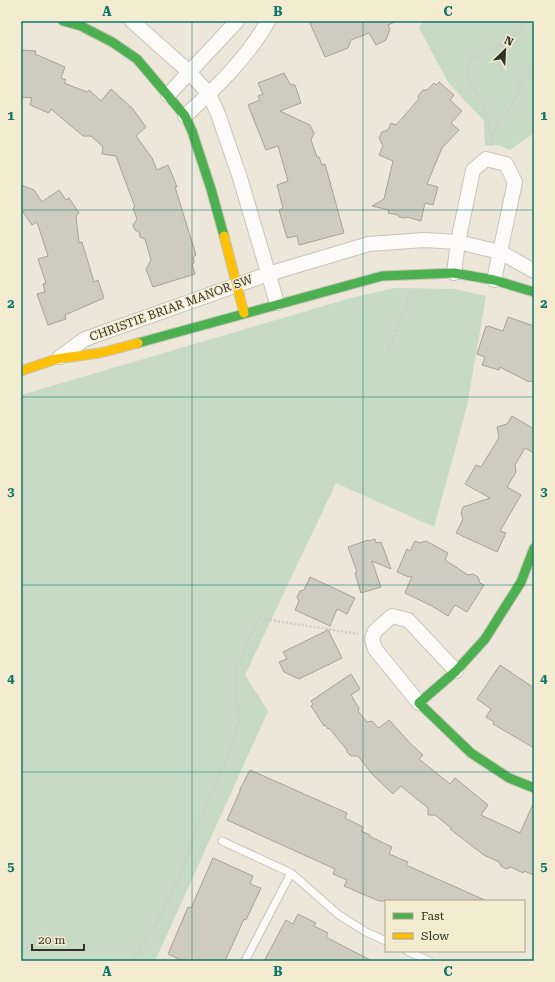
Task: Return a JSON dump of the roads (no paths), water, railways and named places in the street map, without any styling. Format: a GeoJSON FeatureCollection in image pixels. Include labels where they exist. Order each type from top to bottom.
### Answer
{"type":"FeatureCollection","features":[{"type":"Feature","properties":{"kind":"street"},"geometry":{"type":"LineString","coordinates":[[63,21],[81,26],[112,42],[137,59],[185,116],[192,131],[211,188],[244,313]]}},
{"type":"Feature","properties":{"kind":"street"},"geometry":{"type":"LineString","coordinates":[[132,21],[189,72],[209,94],[218,114],[240,178],[277,303]]}},
{"type":"Feature","properties":{"kind":"street"},"geometry":{"type":"LineString","coordinates":[[168,95],[237,21]]}},
{"type":"Feature","properties":{"kind":"street"},"geometry":{"type":"LineString","coordinates":[[185,116],[209,94],[258,39],[268,21]]}},
{"type":"Feature","properties":{"kind":"street"},"geometry":{"type":"LineString","coordinates":[[454,273],[458,242],[473,170],[486,159],[506,164],[515,182],[494,280]]}},
{"type":"Feature","properties":{"kind":"street","name":"CHRISTIE BRIAR MANOR SW"},"geometry":{"type":"LineString","coordinates":[[56,360],[85,339],[268,274],[369,244],[424,240],[458,242],[500,252],[534,272]]}},
{"type":"Feature","properties":{"kind":"street","name":"CHRISTIE BRIAR MANOR SW"},"geometry":{"type":"LineString","coordinates":[[21,370],[56,360],[100,353],[277,303],[382,276],[454,273],[494,280],[534,292]]}},
{"type":"Feature","properties":{"kind":"street"},"geometry":{"type":"LineString","coordinates":[[419,703],[456,671],[485,638],[521,582],[534,548]]}},
{"type":"Feature","properties":{"kind":"street"},"geometry":{"type":"LineString","coordinates":[[456,671],[408,620],[392,616],[375,631],[372,639],[375,649],[419,703],[471,753],[509,778],[534,788]]}},
{"type":"Feature","properties":{"kind":"lane"},"geometry":{"type":"LineString","coordinates":[[222,841],[291,873],[340,915],[366,932],[385,941]]}},
{"type":"Feature","properties":{"kind":"lane"},"geometry":{"type":"LineString","coordinates":[[245,961],[291,873]]}},
{"type":"Feature","properties":{"kind":"lane"},"geometry":{"type":"LineString","coordinates":[[409,952],[429,961]]}}]}
